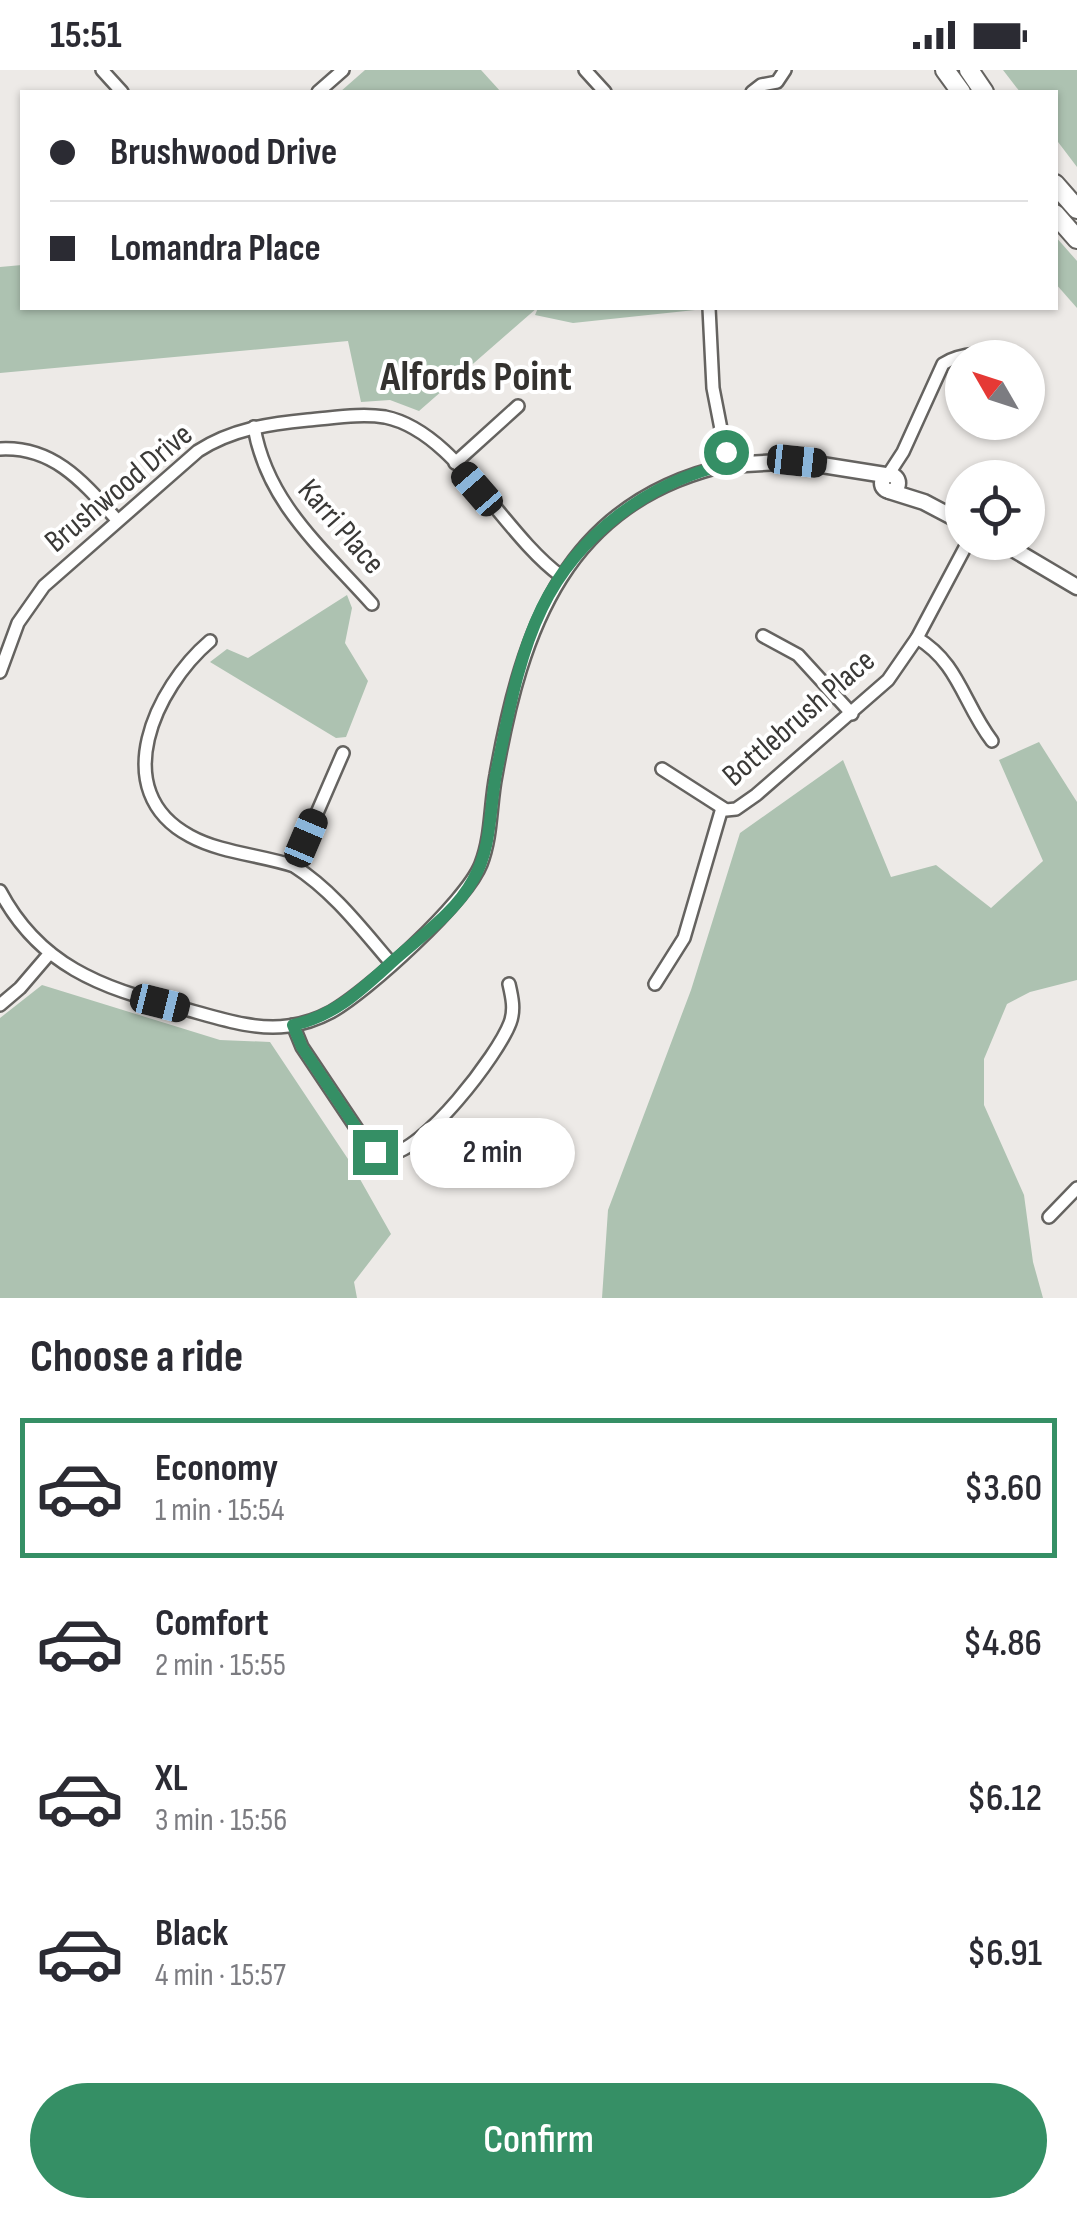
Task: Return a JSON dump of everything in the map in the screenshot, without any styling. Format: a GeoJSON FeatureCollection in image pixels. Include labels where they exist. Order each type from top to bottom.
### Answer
{"type":"FeatureCollection","features":[{"type":"Feature","properties":{"kind":"highway"},"geometry":{"type":"LineString","coordinates":[[1058,188],[1077,210]]}},
{"type":"Feature","properties":{"kind":"highway"},"geometry":{"type":"LineString","coordinates":[[1058,217],[1077,239]]}},
{"type":"Feature","properties":{"kind":"street"},"geometry":{"type":"LineString","coordinates":[[102,70],[120,90]]}},
{"type":"Feature","properties":{"kind":"street"},"geometry":{"type":"LineString","coordinates":[[320,90],[343,70]]}},
{"type":"Feature","properties":{"kind":"street"},"geometry":{"type":"LineString","coordinates":[[585,70],[603,90]]}},
{"type":"Feature","properties":{"kind":"street"},"geometry":{"type":"LineString","coordinates":[[777,82],[786,70]]}},
{"type":"Feature","properties":{"kind":"street"},"geometry":{"type":"LineString","coordinates":[[755,90],[768,82],[777,82],[784,90]]}},
{"type":"Feature","properties":{"kind":"street"},"geometry":{"type":"LineString","coordinates":[[709,310],[713,388],[728,464]]}},
{"type":"Feature","properties":{"kind":"street"},"geometry":{"type":"LineString","coordinates":[[890,481],[945,363]]}},
{"type":"Feature","properties":{"kind":"street"},"geometry":{"type":"LineString","coordinates":[[455,463],[518,406]]}},
{"type":"Feature","properties":{"kind":"street","name":"Brushwood Drive"},"geometry":{"type":"LineString","coordinates":[[0,672],[6,635],[44,586],[198,451],[254,427],[354,416],[390,418],[423,433],[455,463],[535,554],[561,576]]}},
{"type":"Feature","properties":{"kind":"street","name":"Karri Place"},"geometry":{"type":"LineString","coordinates":[[254,427],[263,467],[280,499],[372,604]]}},
{"type":"Feature","properties":{"kind":"street"},"geometry":{"type":"LineString","coordinates":[[0,449],[30,451],[62,464],[117,520]]}},
{"type":"Feature","properties":{"kind":"street"},"geometry":{"type":"LineString","coordinates":[[0,891],[22,926],[50,953],[83,976],[124,993],[259,1026],[293,1025],[334,1011],[455,905],[481,864],[489,835],[496,774],[527,647],[542,608],[561,576],[592,538],[639,501],[676,481],[728,464],[797,461],[855,472],[890,481],[945,513]]}},
{"type":"Feature","properties":{"kind":"street","name":"Bottlebrush Place"},"geometry":{"type":"LineString","coordinates":[[662,770],[722,808],[731,810],[743,805],[888,680],[917,638],[958,560]]}},
{"type":"Feature","properties":{"kind":"street"},"geometry":{"type":"LineString","coordinates":[[1035,560],[1075,581]]}},
{"type":"Feature","properties":{"kind":"street"},"geometry":{"type":"LineString","coordinates":[[762,636],[798,654],[852,714]]}},
{"type":"Feature","properties":{"kind":"street"},"geometry":{"type":"LineString","coordinates":[[917,638],[946,659],[974,716],[992,741]]}},
{"type":"Feature","properties":{"kind":"street"},"geometry":{"type":"LineString","coordinates":[[210,641],[192,659],[153,718],[144,753],[152,796],[168,819],[188,836],[294,866],[324,888],[391,963]]}},
{"type":"Feature","properties":{"kind":"street"},"geometry":{"type":"LineString","coordinates":[[294,866],[343,753]]}},
{"type":"Feature","properties":{"kind":"street"},"geometry":{"type":"LineString","coordinates":[[655,984],[684,938],[722,808]]}},
{"type":"Feature","properties":{"kind":"street"},"geometry":{"type":"LineString","coordinates":[[0,1005],[50,953]]}},
{"type":"Feature","properties":{"kind":"street"},"geometry":{"type":"LineString","coordinates":[[293,1025],[302,1047],[367,1144],[379,1153],[392,1154],[445,1116],[502,1039],[512,1017],[509,984]]}},
{"type":"Feature","properties":{"kind":"street"},"geometry":{"type":"LineString","coordinates":[[1049,1216],[1077,1188]]}},
{"type":"Feature","properties":{"kind":"green space"},"geometry":{"type":"Polygon","coordinates":[[[365,70],[481,70],[499,90],[342,90],[365,70]]]}},
{"type":"Feature","properties":{"kind":"green space"},"geometry":{"type":"Polygon","coordinates":[[[1003,70],[1077,70],[1077,167],[1058,142],[1058,90],[1018,90],[1003,70]]]}},
{"type":"Feature","properties":{"kind":"green space"},"geometry":{"type":"Polygon","coordinates":[[[1058,239],[1077,261],[1077,308],[1058,286],[1058,239]]]}},
{"type":"Feature","properties":{"kind":"green space"},"geometry":{"type":"Polygon","coordinates":[[[20,265],[20,310],[535,310],[419,411],[390,400],[361,402],[348,341],[0,373],[0,267],[20,265]]]}},
{"type":"Feature","properties":{"kind":"green space"},"geometry":{"type":"Polygon","coordinates":[[[537,310],[695,310],[573,323],[535,315],[537,310]]]}},
{"type":"Feature","properties":{"kind":"green space"},"geometry":{"type":"Polygon","coordinates":[[[347,595],[352,608],[345,643],[368,681],[346,737],[336,738],[210,662],[227,649],[248,658],[347,595]]]}},
{"type":"Feature","properties":{"kind":"green space"},"geometry":{"type":"Polygon","coordinates":[[[1039,742],[1077,802],[1077,980],[1030,992],[1007,1004],[984,1059],[984,1105],[1024,1195],[1033,1262],[1043,1298],[602,1298],[608,1210],[691,990],[740,833],[843,760],[891,877],[936,865],[991,908],[1043,861],[999,760],[1039,742]]]}},
{"type":"Feature","properties":{"kind":"green space"},"geometry":{"type":"Polygon","coordinates":[[[42,985],[220,1040],[270,1042],[352,1165],[391,1234],[354,1282],[357,1298],[0,1298],[0,1018],[42,985]]]}},
{"type":"Feature","properties":{"kind":"district","name":"Alfords Point"},"geometry":{"type":"Point","coordinates":[476,375]}},
{"type":"Feature","properties":{"kind":"route"},"geometry":{"type":"LineString","coordinates":[[375,1152],[302,1047],[293,1025],[321,1017],[345,1003],[445,915],[475,878],[489,835],[496,774],[527,647],[542,608],[574,557],[605,526],[655,490],[728,464],[726,452]]}}]}
